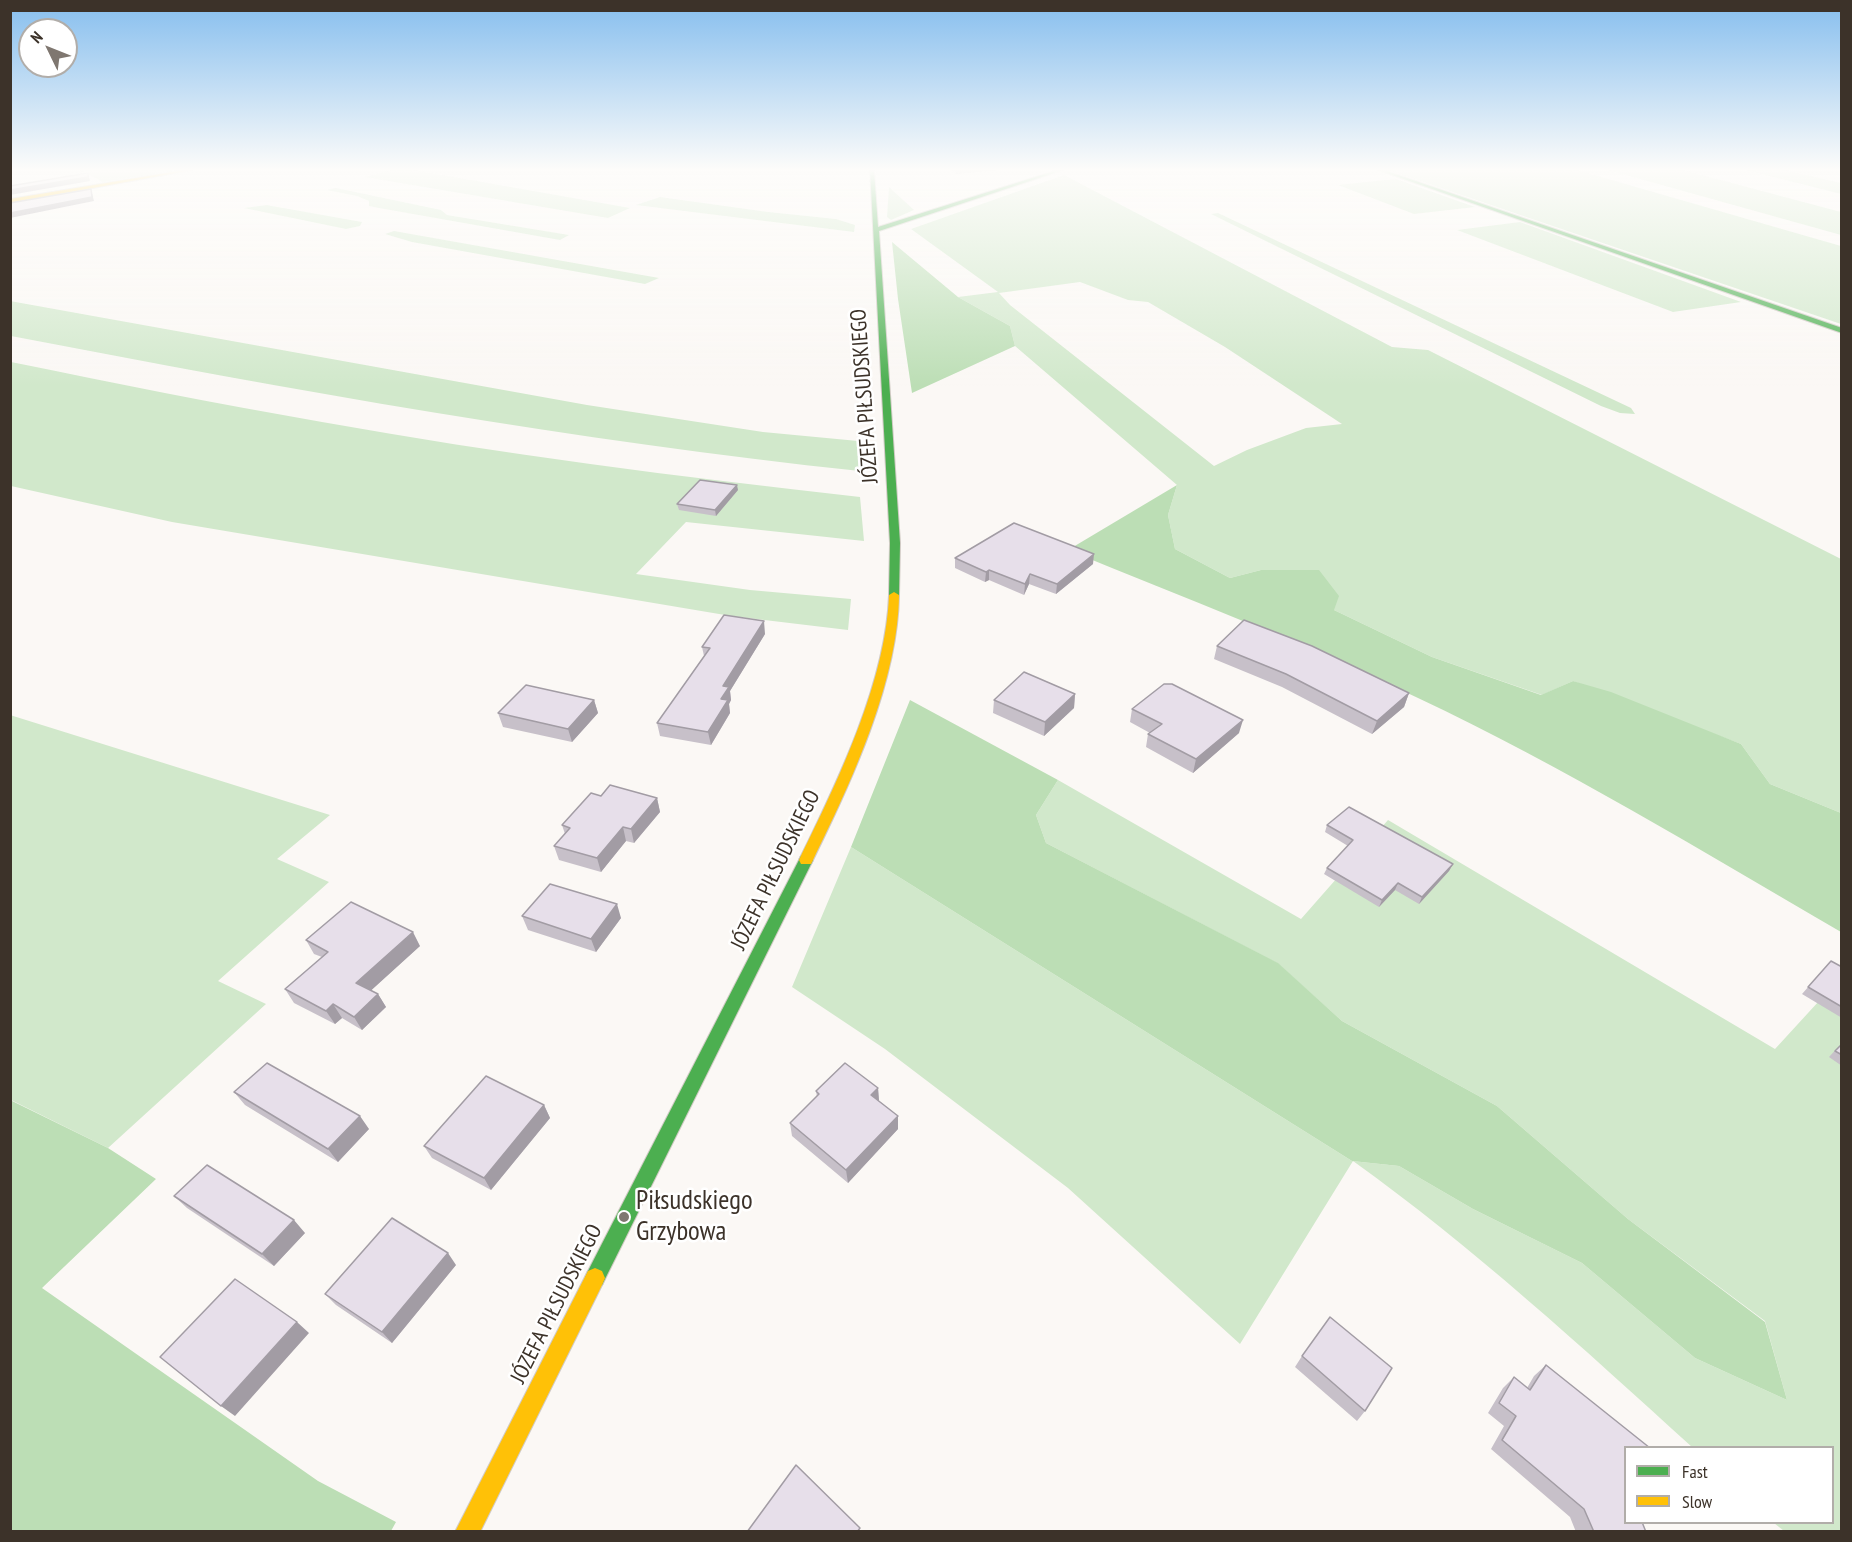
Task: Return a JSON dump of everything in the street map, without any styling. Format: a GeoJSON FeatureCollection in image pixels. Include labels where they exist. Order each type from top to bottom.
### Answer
{"type":"FeatureCollection","features":[{"type":"Feature","properties":{"kind":"street","name":"JÓZEFA PIŁSUDSKIEGO"},"geometry":{"type":"LineString","coordinates":[[467,1532],[820,832],[861,743],[880,681],[894,609],[896,543],[877,242]]}},
{"type":"Feature","properties":{"kind":"street"},"geometry":{"type":"LineString","coordinates":[[1586,242],[1842,331]]}},
{"type":"Feature","properties":{"kind":"green space"},"geometry":{"type":"Polygon","coordinates":[[[412,242],[456,242],[659,278],[645,284],[412,242]]]}},
{"type":"Feature","properties":{"kind":"green space"},"geometry":{"type":"Polygon","coordinates":[[[892,242],[958,297],[1010,326],[1015,346],[912,393],[892,242]]]}},
{"type":"Feature","properties":{"kind":"green space"},"geometry":{"type":"Polygon","coordinates":[[[929,242],[1192,242],[1392,347],[1428,350],[1841,559],[1841,813],[1770,784],[1741,744],[1573,681],[1542,695],[1432,657],[1334,610],[1261,570],[1230,578],[1175,549],[1168,515],[1177,485],[1015,346],[1010,326],[958,297],[998,292],[929,242]],[[1080,282],[999,293],[1010,305],[1214,466],[1247,450],[1306,428],[1342,424],[1225,347],[1148,302],[1128,300],[1080,282]]]}},
{"type":"Feature","properties":{"kind":"green space"},"geometry":{"type":"Polygon","coordinates":[[[1268,242],[1279,242],[1631,408],[1635,414],[1620,413],[1601,406],[1268,242]]]}},
{"type":"Feature","properties":{"kind":"green space"},"geometry":{"type":"Polygon","coordinates":[[[1489,242],[1575,242],[1741,302],[1673,312],[1489,242]]]}},
{"type":"Feature","properties":{"kind":"green space"},"geometry":{"type":"Polygon","coordinates":[[[1600,242],[1827,242],[1841,246],[1841,324],[1600,242]]]}},
{"type":"Feature","properties":{"kind":"green space"},"geometry":{"type":"Polygon","coordinates":[[[10,301],[587,405],[763,432],[858,441],[860,471],[753,459],[540,429],[328,395],[11,336],[10,301]]]}},
{"type":"Feature","properties":{"kind":"green space"},"geometry":{"type":"Polygon","coordinates":[[[11,362],[389,434],[523,455],[860,497],[864,541],[686,522],[636,574],[750,590],[851,599],[848,630],[731,616],[172,522],[11,486],[11,362]]]}},
{"type":"Feature","properties":{"kind":"green space"},"geometry":{"type":"Polygon","coordinates":[[[1177,485],[1168,515],[1175,549],[1230,578],[1261,570],[1319,570],[1339,596],[1334,610],[1432,657],[1541,695],[1573,681],[1611,692],[1741,744],[1770,784],[1841,813],[1841,932],[1632,810],[1526,752],[1418,698],[1332,658],[1068,550],[1177,485]]]}},
{"type":"Feature","properties":{"kind":"green space"},"geometry":{"type":"Polygon","coordinates":[[[910,700],[1058,780],[1036,815],[1046,843],[1278,963],[1342,1021],[1497,1106],[1628,1219],[1765,1322],[1787,1400],[1695,1358],[1582,1263],[1473,1209],[1399,1166],[1352,1161],[851,847],[910,700]]]}},
{"type":"Feature","properties":{"kind":"green space"},"geometry":{"type":"Polygon","coordinates":[[[10,715],[330,815],[277,859],[329,882],[218,981],[266,1004],[108,1148],[11,1100],[10,715]]]}},
{"type":"Feature","properties":{"kind":"green space"},"geometry":{"type":"Polygon","coordinates":[[[1058,780],[1301,919],[1388,820],[1775,1049],[1841,977],[1841,1531],[1784,1531],[1775,1524],[1834,1524],[1834,1446],[1691,1446],[1484,1263],[1353,1161],[1399,1166],[1473,1209],[1582,1263],[1695,1358],[1787,1400],[1765,1321],[1628,1219],[1497,1106],[1342,1021],[1277,963],[1046,843],[1036,815],[1058,780]]]}},
{"type":"Feature","properties":{"kind":"green space"},"geometry":{"type":"Polygon","coordinates":[[[851,847],[1352,1161],[1240,1344],[1068,1188],[885,1049],[792,987],[851,847]]]}},
{"type":"Feature","properties":{"kind":"green space"},"geometry":{"type":"Polygon","coordinates":[[[10,1100],[108,1148],[156,1179],[42,1288],[318,1481],[396,1522],[391,1531],[11,1531],[10,1100]]]}},
{"type":"Feature","properties":{"kind":"building"},"geometry":{"type":"Polygon","coordinates":[[[700,480],[737,485],[715,510],[677,504],[700,480]]]}},
{"type":"Feature","properties":{"kind":"building"},"geometry":{"type":"Polygon","coordinates":[[[1014,523],[1094,554],[1057,584],[1030,574],[1025,584],[989,570],[986,572],[955,558],[1014,523]]]}},
{"type":"Feature","properties":{"kind":"building"},"geometry":{"type":"Polygon","coordinates":[[[724,615],[764,621],[723,686],[729,687],[721,699],[728,700],[708,732],[657,723],[710,648],[702,647],[724,615]]]}},
{"type":"Feature","properties":{"kind":"building"},"geometry":{"type":"Polygon","coordinates":[[[1244,620],[1312,646],[1409,693],[1377,721],[1286,674],[1217,646],[1244,620]]]}},
{"type":"Feature","properties":{"kind":"building"},"geometry":{"type":"Polygon","coordinates":[[[1024,672],[1075,694],[1045,722],[994,700],[1024,672]]]}},
{"type":"Feature","properties":{"kind":"building"},"geometry":{"type":"Polygon","coordinates":[[[1164,684],[1172,684],[1243,720],[1196,759],[1148,734],[1162,724],[1132,709],[1164,684]]]}},
{"type":"Feature","properties":{"kind":"building"},"geometry":{"type":"Polygon","coordinates":[[[526,685],[594,700],[568,729],[498,713],[526,685]]]}},
{"type":"Feature","properties":{"kind":"building"},"geometry":{"type":"Polygon","coordinates":[[[610,785],[657,798],[631,829],[623,827],[597,858],[554,846],[570,828],[562,825],[591,793],[601,796],[610,785]]]}},
{"type":"Feature","properties":{"kind":"building"},"geometry":{"type":"Polygon","coordinates":[[[1349,807],[1453,864],[1422,897],[1398,883],[1382,900],[1327,868],[1353,840],[1327,825],[1349,807]]]}},
{"type":"Feature","properties":{"kind":"building"},"geometry":{"type":"Polygon","coordinates":[[[550,884],[617,904],[591,939],[522,916],[550,884]]]}},
{"type":"Feature","properties":{"kind":"building"},"geometry":{"type":"Polygon","coordinates":[[[351,902],[413,932],[356,983],[378,994],[354,1017],[333,1004],[326,1011],[285,989],[328,952],[306,940],[351,902]]]}},
{"type":"Feature","properties":{"kind":"building"},"geometry":{"type":"Polygon","coordinates":[[[1831,961],[1842,967],[1842,1007],[1808,987],[1831,961]]]}},
{"type":"Feature","properties":{"kind":"building"},"geometry":{"type":"Polygon","coordinates":[[[1842,1044],[1842,1055],[1835,1051],[1842,1044]]]}},
{"type":"Feature","properties":{"kind":"building"},"geometry":{"type":"Polygon","coordinates":[[[267,1063],[360,1116],[328,1149],[234,1092],[267,1063]]]}},
{"type":"Feature","properties":{"kind":"building"},"geometry":{"type":"Polygon","coordinates":[[[845,1063],[878,1088],[871,1095],[898,1116],[846,1170],[790,1123],[819,1094],[816,1091],[845,1063]]]}},
{"type":"Feature","properties":{"kind":"building"},"geometry":{"type":"Polygon","coordinates":[[[486,1076],[544,1105],[484,1178],[424,1146],[486,1076]]]}},
{"type":"Feature","properties":{"kind":"building"},"geometry":{"type":"Polygon","coordinates":[[[207,1165],[294,1220],[262,1254],[174,1196],[207,1165]]]}},
{"type":"Feature","properties":{"kind":"building"},"geometry":{"type":"Polygon","coordinates":[[[392,1218],[448,1253],[382,1332],[325,1294],[392,1218]]]}},
{"type":"Feature","properties":{"kind":"building"},"geometry":{"type":"Polygon","coordinates":[[[235,1279],[297,1322],[221,1406],[160,1357],[235,1279]]]}},
{"type":"Feature","properties":{"kind":"building"},"geometry":{"type":"Polygon","coordinates":[[[1330,1317],[1392,1368],[1365,1411],[1302,1356],[1330,1317]]]}},
{"type":"Feature","properties":{"kind":"building"},"geometry":{"type":"Polygon","coordinates":[[[1546,1365],[1647,1446],[1624,1446],[1624,1524],[1643,1524],[1646,1532],[1594,1532],[1584,1509],[1502,1440],[1516,1416],[1499,1403],[1514,1377],[1530,1390],[1546,1365]]]}},
{"type":"Feature","properties":{"kind":"building"},"geometry":{"type":"Polygon","coordinates":[[[796,1465],[860,1528],[857,1532],[747,1532],[796,1465]]]}},
{"type":"Feature","properties":{"kind":"traffic: fast"},"geometry":{"type":"LineString","coordinates":[[876,242],[895,543],[894,595]]}},
{"type":"Feature","properties":{"kind":"traffic: fast"},"geometry":{"type":"LineString","coordinates":[[1586,242],[1842,331]]}},
{"type":"Feature","properties":{"kind":"traffic: fast"},"geometry":{"type":"LineString","coordinates":[[595,1278],[806,860]]}},
{"type":"Feature","properties":{"kind":"traffic: slow"},"geometry":{"type":"LineString","coordinates":[[806,860],[853,758],[872,705],[889,636],[894,595]]}},
{"type":"Feature","properties":{"kind":"traffic: slow"},"geometry":{"type":"LineString","coordinates":[[467,1532],[595,1278]]}},
{"type":"Feature","properties":{"kind":"place","name":"Piłsudskiego Grzybowa"},"geometry":{"type":"Point","coordinates":[624,1217]}}]}
